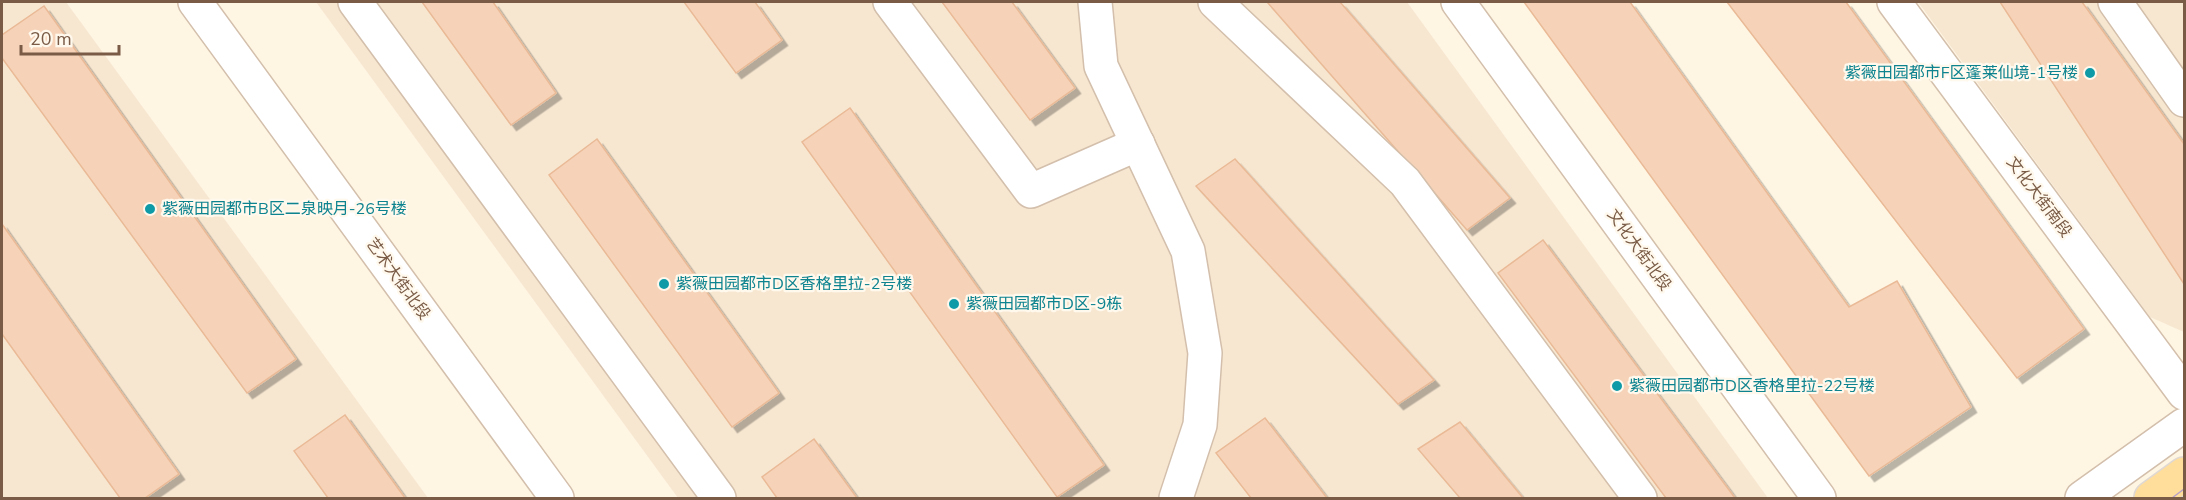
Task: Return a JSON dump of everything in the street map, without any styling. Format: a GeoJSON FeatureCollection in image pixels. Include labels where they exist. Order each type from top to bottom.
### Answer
{"type":"FeatureCollection","features":[{"type":"Feature","properties":{"kind":"main road"},"geometry":{"type":"LineString","coordinates":[[2151,498],[2184,474]]}},
{"type":"Feature","properties":{"kind":"street","name":"艺术大街北段"},"geometry":{"type":"LineString","coordinates":[[195,2],[557,498]]}},
{"type":"Feature","properties":{"kind":"street"},"geometry":{"type":"LineString","coordinates":[[355,2],[719,498]]}},
{"type":"Feature","properties":{"kind":"street"},"geometry":{"type":"LineString","coordinates":[[890,2],[1030,192],[1138,144]]}},
{"type":"Feature","properties":{"kind":"street"},"geometry":{"type":"LineString","coordinates":[[1095,2],[1101,66],[1188,251],[1205,353],[1200,425],[1176,498]]}},
{"type":"Feature","properties":{"kind":"street"},"geometry":{"type":"LineString","coordinates":[[1215,2],[1406,182],[1640,498]]}},
{"type":"Feature","properties":{"kind":"street","name":"文化大街北段"},"geometry":{"type":"LineString","coordinates":[[1458,2],[1819,498]]}},
{"type":"Feature","properties":{"kind":"street","name":"文化大街南段"},"geometry":{"type":"LineString","coordinates":[[1894,2],[2184,393]]}},
{"type":"Feature","properties":{"kind":"street"},"geometry":{"type":"LineString","coordinates":[[2115,2],[2184,100]]}},
{"type":"Feature","properties":{"kind":"street"},"geometry":{"type":"LineString","coordinates":[[2082,498],[2184,424]]}},
{"type":"Feature","properties":{"kind":"shaded area"},"geometry":{"type":"Polygon","coordinates":[[[2,2],[66,2],[428,498],[2,498],[2,2]]]}},
{"type":"Feature","properties":{"kind":"shaded area"},"geometry":{"type":"Polygon","coordinates":[[[316,2],[1407,2],[1768,498],[678,498],[316,2]]]}},
{"type":"Feature","properties":{"kind":"shaded area"},"geometry":{"type":"Polygon","coordinates":[[[1918,2],[2184,2],[2184,332],[2150,317],[1918,2]]]}},
{"type":"Feature","properties":{"kind":"building"},"geometry":{"type":"Polygon","coordinates":[[[422,2],[493,2],[556,93],[511,125],[422,2]]]}},
{"type":"Feature","properties":{"kind":"building"},"geometry":{"type":"Polygon","coordinates":[[[684,2],[755,2],[782,40],[736,73],[684,2]]]}},
{"type":"Feature","properties":{"kind":"building"},"geometry":{"type":"Polygon","coordinates":[[[942,2],[1012,2],[1075,88],[1030,120],[942,2]]]}},
{"type":"Feature","properties":{"kind":"building"},"geometry":{"type":"Polygon","coordinates":[[[1267,2],[1340,2],[1510,198],[1467,230],[1267,2]]]}},
{"type":"Feature","properties":{"kind":"building"},"geometry":{"type":"Polygon","coordinates":[[[1524,2],[1630,2],[1849,307],[1897,281],[1971,407],[1869,476],[1524,2]]]}},
{"type":"Feature","properties":{"kind":"building"},"geometry":{"type":"Polygon","coordinates":[[[1727,2],[1846,2],[2084,329],[2017,378],[1727,2]]]}},
{"type":"Feature","properties":{"kind":"building","name":"紫薇田园都市F区蓬莱仙境-1号楼"},"geometry":{"type":"Polygon","coordinates":[[[2000,2],[2082,2],[2184,144],[2184,284],[2000,2]]]}},
{"type":"Feature","properties":{"kind":"building","name":"紫薇田园都市B区二泉映月-26号楼"},"geometry":{"type":"Polygon","coordinates":[[[44,6],[296,359],[247,393],[2,58],[2,35],[44,6]]]}},
{"type":"Feature","properties":{"kind":"building","name":"紫薇田园都市D区-9栋"},"geometry":{"type":"Polygon","coordinates":[[[850,108],[1104,465],[1057,497],[802,142],[850,108]]]}},
{"type":"Feature","properties":{"kind":"building","name":"紫薇田园都市D区香格里拉-2号楼"},"geometry":{"type":"Polygon","coordinates":[[[597,139],[779,393],[732,427],[549,175],[597,139]]]}},
{"type":"Feature","properties":{"kind":"building"},"geometry":{"type":"Polygon","coordinates":[[[1235,159],[1434,380],[1398,404],[1196,186],[1235,159]]]}},
{"type":"Feature","properties":{"kind":"building"},"geometry":{"type":"Polygon","coordinates":[[[2,224],[179,474],[145,498],[120,498],[2,334],[2,224]]]}},
{"type":"Feature","properties":{"kind":"building","name":"紫薇田园都市D区香格里拉-22号楼"},"geometry":{"type":"Polygon","coordinates":[[[1543,240],[1735,498],[1666,498],[1498,273],[1543,240]]]}},
{"type":"Feature","properties":{"kind":"building"},"geometry":{"type":"Polygon","coordinates":[[[345,415],[405,498],[328,498],[294,451],[345,415]]]}},
{"type":"Feature","properties":{"kind":"building"},"geometry":{"type":"Polygon","coordinates":[[[1265,418],[1327,498],[1251,498],[1216,453],[1265,418]]]}},
{"type":"Feature","properties":{"kind":"building"},"geometry":{"type":"Polygon","coordinates":[[[1460,422],[1523,498],[1460,498],[1418,449],[1460,422]]]}},
{"type":"Feature","properties":{"kind":"building"},"geometry":{"type":"Polygon","coordinates":[[[814,439],[857,498],[777,498],[762,477],[814,439]]]}},
{"type":"Feature","properties":{"kind":"tram line"},"geometry":{"type":"LineString","coordinates":[[2172,498],[2184,489]]}},
{"type":"Feature","properties":{"kind":"place","name":"紫薇田园都市F区蓬莱仙境-1号楼"},"geometry":{"type":"Point","coordinates":[2090,73]}},
{"type":"Feature","properties":{"kind":"place","name":"紫薇田园都市B区二泉映月-26号楼"},"geometry":{"type":"Point","coordinates":[150,209]}},
{"type":"Feature","properties":{"kind":"place","name":"紫薇田园都市D区香格里拉-2号楼"},"geometry":{"type":"Point","coordinates":[664,284]}},
{"type":"Feature","properties":{"kind":"place","name":"紫薇田园都市D区-9栋"},"geometry":{"type":"Point","coordinates":[954,304]}},
{"type":"Feature","properties":{"kind":"place","name":"紫薇田园都市D区香格里拉-22号楼"},"geometry":{"type":"Point","coordinates":[1617,386]}}]}
